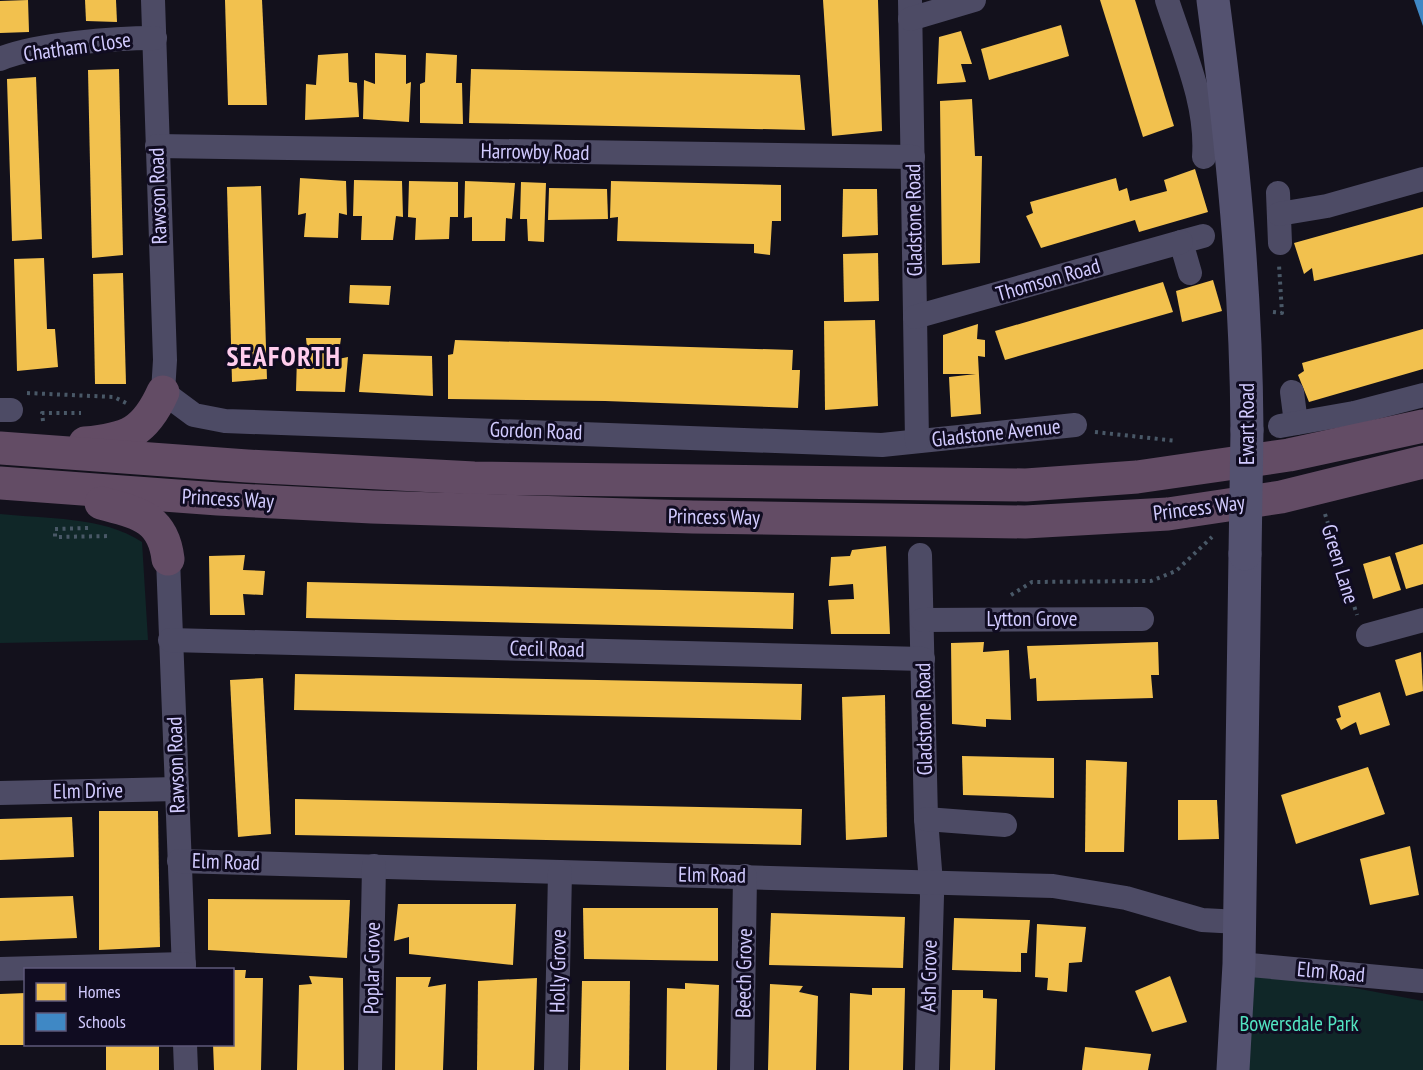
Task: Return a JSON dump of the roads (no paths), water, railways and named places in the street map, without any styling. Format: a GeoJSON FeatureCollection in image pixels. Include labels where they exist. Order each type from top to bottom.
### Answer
{"type":"FeatureCollection","features":[{"type":"Feature","properties":{"kind":"highway"},"geometry":{"type":"LineString","coordinates":[[6,448],[101,442],[134,433],[151,417],[163,392]]}},
{"type":"Feature","properties":{"kind":"highway","name":"Princess Way"},"geometry":{"type":"LineString","coordinates":[[6,448],[247,466],[474,478],[1026,485],[1137,477],[1289,455],[1423,426]]}},
{"type":"Feature","properties":{"kind":"highway","name":"Princess Way"},"geometry":{"type":"LineString","coordinates":[[8,484],[218,499],[407,508],[705,517],[1025,522],[1168,514],[1281,497],[1423,462]]}},
{"type":"Feature","properties":{"kind":"highway"},"geometry":{"type":"LineString","coordinates":[[8,484],[95,502],[146,518],[161,531],[168,560]]}},
{"type":"Feature","properties":{"kind":"main road","name":"Ewart Road"},"geometry":{"type":"LineString","coordinates":[[1213,0],[1239,215],[1247,342],[1239,964],[1233,1070]]}},
{"type":"Feature","properties":{"kind":"street","name":"Rawson Road"},"geometry":{"type":"LineString","coordinates":[[153,0],[165,370],[163,392]]}},
{"type":"Feature","properties":{"kind":"street"},"geometry":{"type":"LineString","coordinates":[[910,10],[974,0]]}},
{"type":"Feature","properties":{"kind":"street"},"geometry":{"type":"LineString","coordinates":[[1167,0],[1199,101],[1205,138],[1204,157]]}},
{"type":"Feature","properties":{"kind":"street","name":"Gladstone Road"},"geometry":{"type":"LineString","coordinates":[[910,10],[917,441]]}},
{"type":"Feature","properties":{"kind":"street","name":"Chatham Close"},"geometry":{"type":"LineString","coordinates":[[0,59],[38,50],[128,38],[155,38]]}},
{"type":"Feature","properties":{"kind":"street","name":"Harrowby Road"},"geometry":{"type":"LineString","coordinates":[[157,146],[913,157]]}},
{"type":"Feature","properties":{"kind":"street"},"geometry":{"type":"LineString","coordinates":[[1279,250],[1278,204],[1327,206],[1423,179]]}},
{"type":"Feature","properties":{"kind":"street","name":"Thomson Road"},"geometry":{"type":"LineString","coordinates":[[915,317],[1192,239],[1190,273]]}},
{"type":"Feature","properties":{"kind":"street","name":"Gordon Road"},"geometry":{"type":"LineString","coordinates":[[163,392],[194,415],[225,421],[882,445],[917,441]]}},
{"type":"Feature","properties":{"kind":"street"},"geometry":{"type":"LineString","coordinates":[[1292,392],[1288,424],[1354,413],[1423,395]]}},
{"type":"Feature","properties":{"kind":"street","name":"Gladstone Avenue"},"geometry":{"type":"LineString","coordinates":[[917,441],[1075,425]]}},
{"type":"Feature","properties":{"kind":"street","name":"Gladstone Road"},"geometry":{"type":"LineString","coordinates":[[920,555],[929,882]]}},
{"type":"Feature","properties":{"kind":"street","name":"Rawson Road"},"geometry":{"type":"LineString","coordinates":[[168,560],[184,967]]}},
{"type":"Feature","properties":{"kind":"street","name":"Lytton Grove"},"geometry":{"type":"LineString","coordinates":[[922,620],[1142,619]]}},
{"type":"Feature","properties":{"kind":"street"},"geometry":{"type":"LineString","coordinates":[[1368,634],[1423,620]]}},
{"type":"Feature","properties":{"kind":"street","name":"Cecil Road"},"geometry":{"type":"LineString","coordinates":[[170,640],[923,658]]}},
{"type":"Feature","properties":{"kind":"street","name":"Elm Drive"},"geometry":{"type":"LineString","coordinates":[[0,793],[177,789]]}},
{"type":"Feature","properties":{"kind":"street"},"geometry":{"type":"LineString","coordinates":[[926,819],[1005,825]]}},
{"type":"Feature","properties":{"kind":"street","name":"Elm Road"},"geometry":{"type":"LineString","coordinates":[[179,861],[746,876],[1077,888],[1148,903],[1202,920],[1239,922]]}},
{"type":"Feature","properties":{"kind":"street","name":"Poplar Grove"},"geometry":{"type":"LineString","coordinates":[[370,1070],[374,866]]}},
{"type":"Feature","properties":{"kind":"street","name":"Holly Grove"},"geometry":{"type":"LineString","coordinates":[[556,1070],[560,872]]}},
{"type":"Feature","properties":{"kind":"street","name":"Beech Grove"},"geometry":{"type":"LineString","coordinates":[[742,1070],[746,876]]}},
{"type":"Feature","properties":{"kind":"street","name":"Ash Grove"},"geometry":{"type":"LineString","coordinates":[[927,1070],[932,896],[929,882]]}},
{"type":"Feature","properties":{"kind":"street","name":"Elm Road"},"geometry":{"type":"LineString","coordinates":[[1239,964],[1423,981]]}},
{"type":"Feature","properties":{"kind":"street"},"geometry":{"type":"LineString","coordinates":[[92,968],[184,967]]}},
{"type":"Feature","properties":{"kind":"street"},"geometry":{"type":"LineString","coordinates":[[0,969],[24,969]]}},
{"type":"Feature","properties":{"kind":"street"},"geometry":{"type":"LineString","coordinates":[[185,1046],[186,1070]]}},
{"type":"Feature","properties":{"kind":"district","name":"SEAFORTH"},"geometry":{"type":"Point","coordinates":[284,357]}},
{"type":"Feature","properties":{"kind":"park label","name":"Bowersdale Park"},"geometry":{"type":"Point","coordinates":[1299,1024]}}]}
